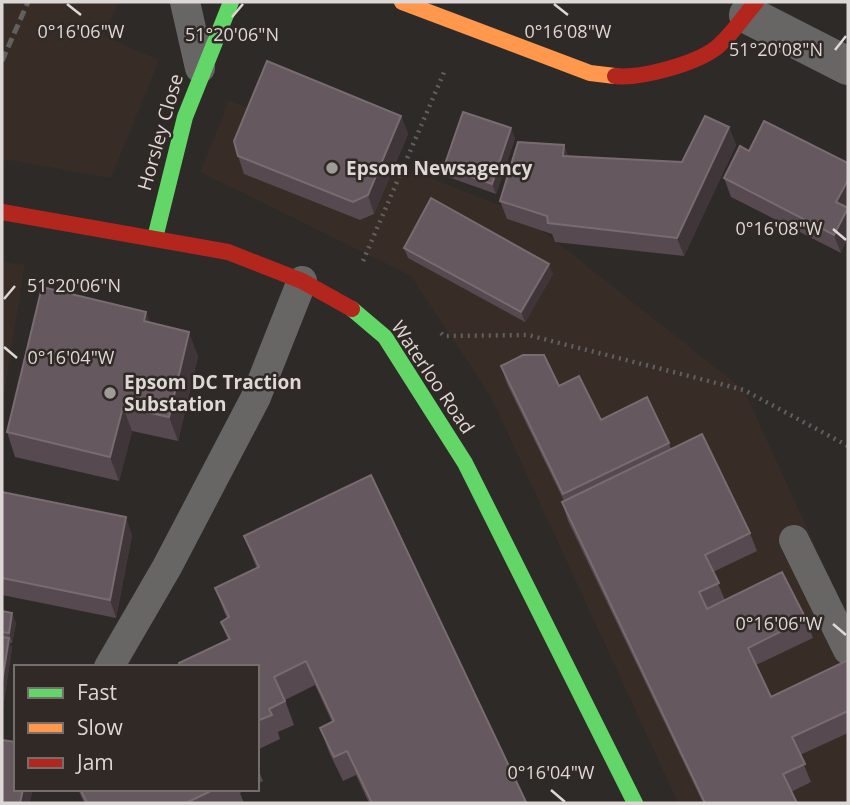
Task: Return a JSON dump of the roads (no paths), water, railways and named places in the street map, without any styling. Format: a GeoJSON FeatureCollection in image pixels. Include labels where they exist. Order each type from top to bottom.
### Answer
{"type":"FeatureCollection","features":[{"type":"Feature","properties":{"kind":"street","name":"Horsley Close"},"geometry":{"type":"LineString","coordinates":[[155,238],[172,153],[200,68],[230,2]]}},
{"type":"Feature","properties":{"kind":"street"},"geometry":{"type":"LineString","coordinates":[[402,2],[590,73],[629,78],[674,67],[715,48],[752,8],[848,66]]}},
{"type":"Feature","properties":{"kind":"street","name":"Waterloo Road"},"geometry":{"type":"LineString","coordinates":[[2,212],[228,252],[302,281],[346,304],[385,337],[465,463],[635,803]]}},
{"type":"Feature","properties":{"kind":"lane"},"geometry":{"type":"LineString","coordinates":[[185,2],[200,68]]}},
{"type":"Feature","properties":{"kind":"lane"},"geometry":{"type":"LineString","coordinates":[[110,665],[167,568],[256,397],[302,281]]}},
{"type":"Feature","properties":{"kind":"lane"},"geometry":{"type":"LineString","coordinates":[[794,540],[848,650]]}},
{"type":"Feature","properties":{"kind":"railway"},"geometry":{"type":"LineString","coordinates":[[2,61],[28,2]]}},
{"type":"Feature","properties":{"kind":"place","name":"Epsom Newsagency"},"geometry":{"type":"Point","coordinates":[332,168]}},
{"type":"Feature","properties":{"kind":"place","name":"Epsom DC Traction Substation"},"geometry":{"type":"Point","coordinates":[110,393]}}]}
